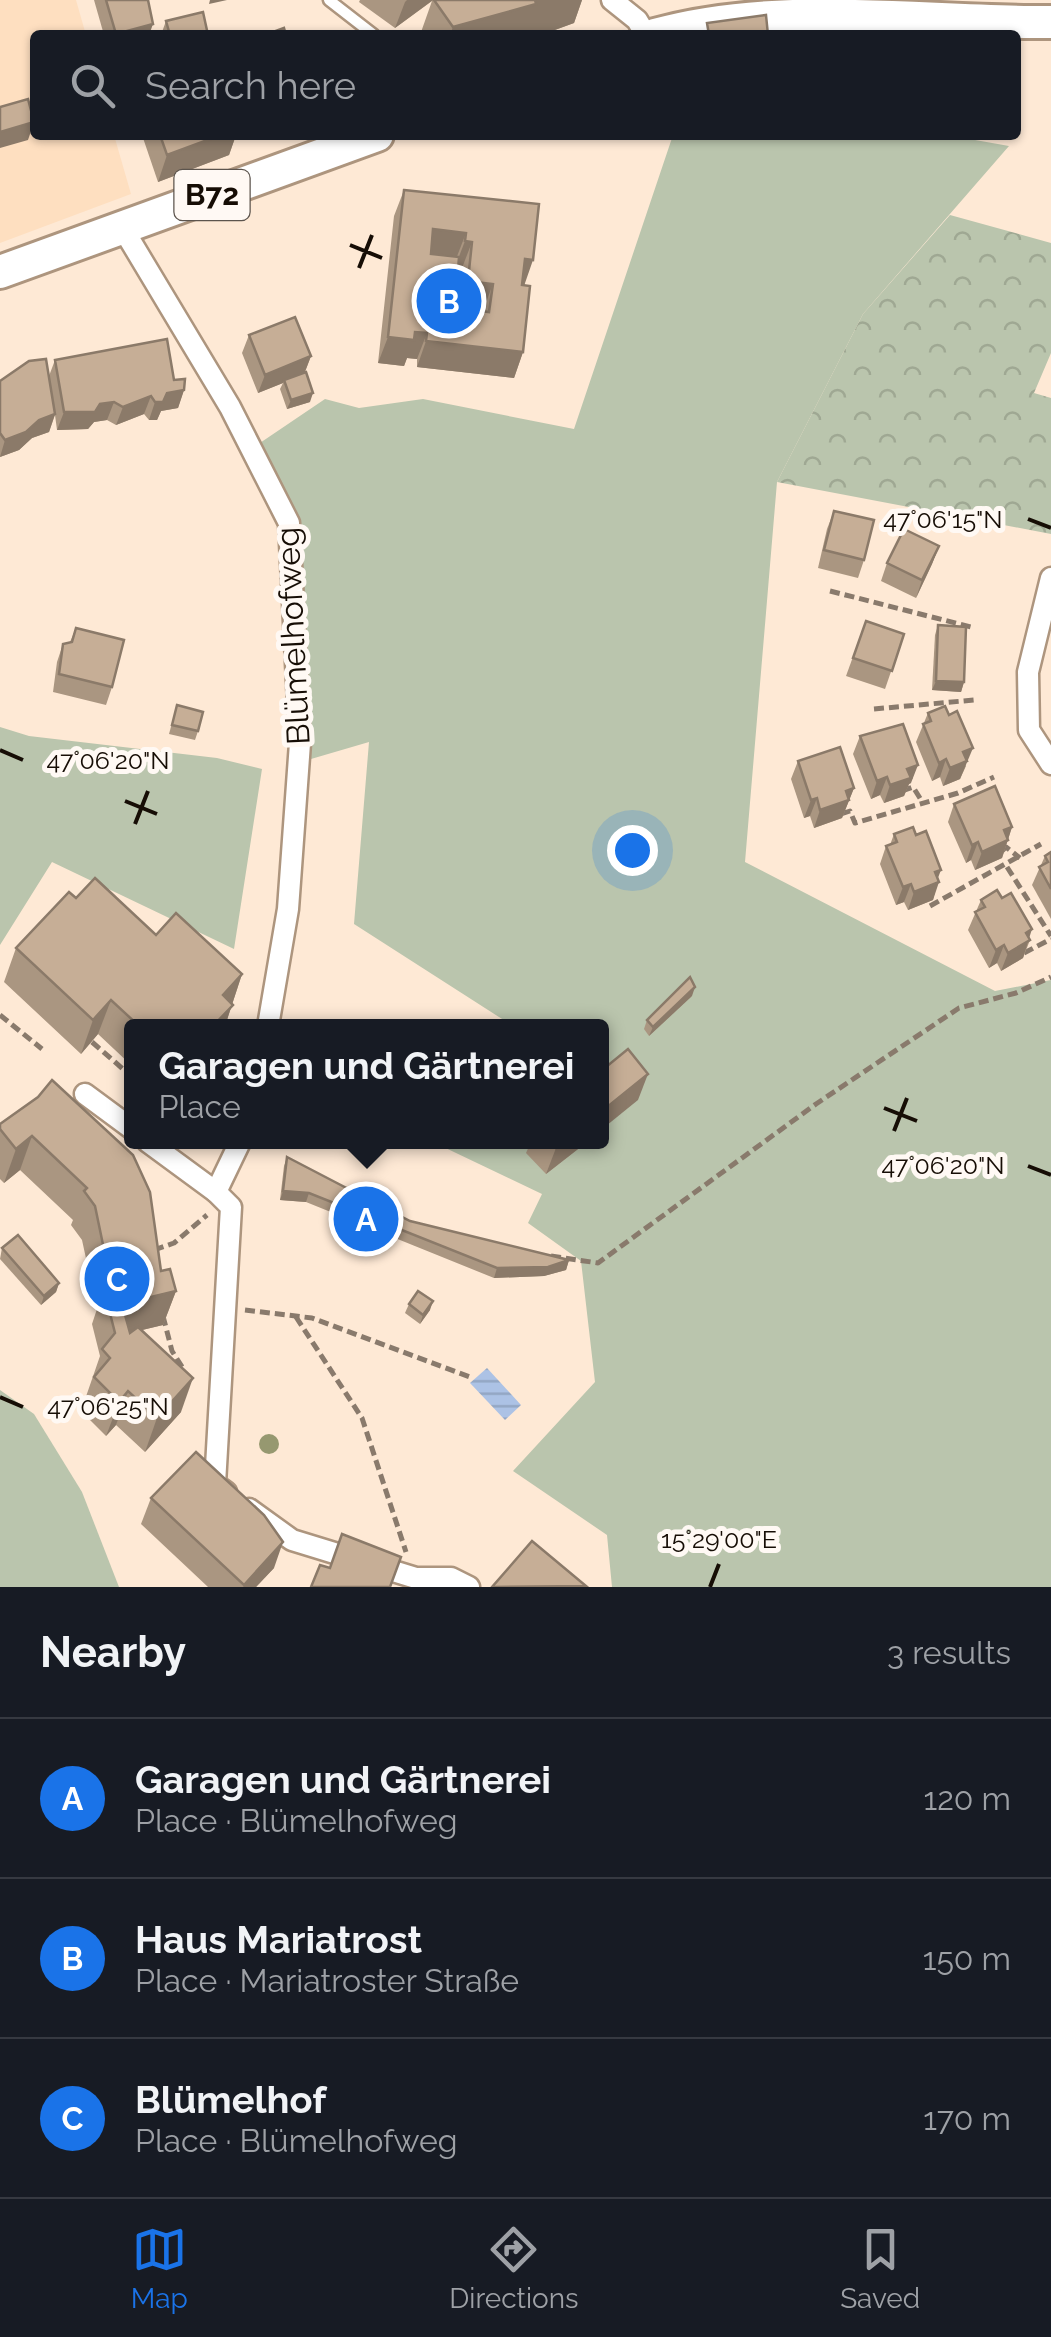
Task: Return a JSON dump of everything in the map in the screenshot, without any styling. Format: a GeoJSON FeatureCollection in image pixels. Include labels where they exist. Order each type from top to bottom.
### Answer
{"type":"FeatureCollection","features":[{"type":"Feature","properties":{"kind":"main road"},"geometry":{"type":"LineString","coordinates":[[672,30],[760,15],[1051,22]]}},
{"type":"Feature","properties":{"kind":"main road","name":"B72"},"geometry":{"type":"LineString","coordinates":[[0,272],[364,140]]}},
{"type":"Feature","properties":{"kind":"street"},"geometry":{"type":"LineString","coordinates":[[612,0],[637,20],[643,30]]}},
{"type":"Feature","properties":{"kind":"street","name":"Blümelhofweg"},"geometry":{"type":"LineString","coordinates":[[122,227],[230,406],[289,523],[299,658],[299,777],[288,909],[269,1019]]}},
{"type":"Feature","properties":{"kind":"street"},"geometry":{"type":"LineString","coordinates":[[1051,578],[1028,672],[1029,730],[1051,764]]}},
{"type":"Feature","properties":{"kind":"street"},"geometry":{"type":"LineString","coordinates":[[85,1094],[124,1123]]}},
{"type":"Feature","properties":{"kind":"street"},"geometry":{"type":"LineString","coordinates":[[156,1149],[213,1202],[231,1207],[215,1484],[292,1540],[416,1578],[451,1578],[468,1587]]}},
{"type":"Feature","properties":{"kind":"street"},"geometry":{"type":"LineString","coordinates":[[213,1202],[237,1149]]}},
{"type":"Feature","properties":{"kind":"lane"},"geometry":{"type":"LineString","coordinates":[[329,0],[368,30]]}},
{"type":"Feature","properties":{"kind":"path"},"geometry":{"type":"LineString","coordinates":[[830,591],[975,628]]}},
{"type":"Feature","properties":{"kind":"path"},"geometry":{"type":"LineString","coordinates":[[874,709],[974,700]]}},
{"type":"Feature","properties":{"kind":"path"},"geometry":{"type":"LineString","coordinates":[[960,774],[968,789]]}},
{"type":"Feature","properties":{"kind":"path"},"geometry":{"type":"LineString","coordinates":[[841,814],[850,810],[856,823],[968,789],[994,777]]}},
{"type":"Feature","properties":{"kind":"path"},"geometry":{"type":"LineString","coordinates":[[902,791],[913,786],[923,803]]}},
{"type":"Feature","properties":{"kind":"path"},"geometry":{"type":"LineString","coordinates":[[930,906],[1007,867],[1041,844]]}},
{"type":"Feature","properties":{"kind":"path"},"geometry":{"type":"LineString","coordinates":[[1000,852],[1006,847],[1020,858]]}},
{"type":"Feature","properties":{"kind":"path"},"geometry":{"type":"LineString","coordinates":[[1007,867],[1050,934],[1021,954]]}},
{"type":"Feature","properties":{"kind":"path"},"geometry":{"type":"LineString","coordinates":[[930,894],[944,900]]}},
{"type":"Feature","properties":{"kind":"path"},"geometry":{"type":"LineString","coordinates":[[546,1255],[598,1263],[816,1104],[959,1008],[1016,992],[1051,977]]}},
{"type":"Feature","properties":{"kind":"path"},"geometry":{"type":"LineString","coordinates":[[0,1015],[42,1049]]}},
{"type":"Feature","properties":{"kind":"path"},"geometry":{"type":"LineString","coordinates":[[92,1042],[124,1070]]}},
{"type":"Feature","properties":{"kind":"path"},"geometry":{"type":"LineString","coordinates":[[139,1255],[174,1242],[213,1202]]}},
{"type":"Feature","properties":{"kind":"path"},"geometry":{"type":"LineString","coordinates":[[160,1302],[172,1350],[190,1380]]}},
{"type":"Feature","properties":{"kind":"path"},"geometry":{"type":"LineString","coordinates":[[227,1307],[312,1318],[470,1377]]}},
{"type":"Feature","properties":{"kind":"path"},"geometry":{"type":"LineString","coordinates":[[296,1318],[362,1418],[416,1578]]}},
{"type":"Feature","properties":{"kind":"shaded area"},"geometry":{"type":"Polygon","coordinates":[[[0,0],[76,0],[85,30],[30,30],[30,140],[115,140],[131,194],[0,243],[0,0]]]}},
{"type":"Feature","properties":{"kind":"green space"},"geometry":{"type":"Polygon","coordinates":[[[671,140],[975,140],[1009,146],[863,314],[777,482],[745,862],[995,991],[1051,980],[1051,1587],[612,1587],[607,1535],[513,1471],[595,1382],[581,1261],[528,1223],[542,1194],[448,1149],[609,1149],[609,1019],[502,1019],[354,924],[369,742],[311,759],[300,743],[289,523],[251,449],[325,399],[359,408],[423,399],[574,429],[671,140]]]}},
{"type":"Feature","properties":{"kind":"green space"},"geometry":{"type":"Polygon","coordinates":[[[950,215],[1051,243],[1051,353],[1034,393],[1051,398],[1051,534],[777,482],[863,314],[950,215]]]}},
{"type":"Feature","properties":{"kind":"green space"},"geometry":{"type":"Polygon","coordinates":[[[0,727],[29,736],[217,758],[262,769],[234,949],[52,862],[0,945],[0,727]]]}},
{"type":"Feature","properties":{"kind":"green space"},"geometry":{"type":"Polygon","coordinates":[[[0,1390],[34,1414],[82,1492],[119,1587],[0,1587],[0,1390]]]}},
{"type":"Feature","properties":{"kind":"water"},"geometry":{"type":"Polygon","coordinates":[[[487,1368],[521,1405],[505,1420],[470,1383],[487,1368]]]}},
{"type":"Feature","properties":{"kind":"building"},"geometry":{"type":"Polygon","coordinates":[[[106,0],[148,0],[153,24],[115,30],[106,0]]]}},
{"type":"Feature","properties":{"kind":"building"},"geometry":{"type":"Polygon","coordinates":[[[434,0],[535,0],[536,4],[453,27],[434,0]]]}},
{"type":"Feature","properties":{"kind":"building"},"geometry":{"type":"Polygon","coordinates":[[[203,12],[207,30],[169,30],[166,21],[203,12]]]}},
{"type":"Feature","properties":{"kind":"building"},"geometry":{"type":"Polygon","coordinates":[[[766,15],[768,30],[708,30],[707,23],[766,15]]]}},
{"type":"Feature","properties":{"kind":"building"},"geometry":{"type":"Polygon","coordinates":[[[28,99],[30,123],[0,132],[0,107],[28,99]]]}},
{"type":"Feature","properties":{"kind":"building"},"geometry":{"type":"Polygon","coordinates":[[[162,140],[208,140],[167,155],[162,140]]]}},
{"type":"Feature","properties":{"kind":"building"},"geometry":{"type":"Polygon","coordinates":[[[404,190],[539,204],[533,260],[525,259],[522,285],[530,286],[523,352],[426,341],[427,333],[415,332],[414,340],[388,337],[404,190]],[[433,229],[431,254],[459,257],[458,270],[469,271],[472,242],[465,241],[466,233],[433,229]],[[450,279],[447,307],[489,312],[493,284],[450,279]]]}},
{"type":"Feature","properties":{"kind":"building"},"geometry":{"type":"Polygon","coordinates":[[[295,317],[311,356],[265,375],[249,335],[295,317]]]}},
{"type":"Feature","properties":{"kind":"building"},"geometry":{"type":"Polygon","coordinates":[[[167,339],[174,380],[185,379],[184,390],[167,393],[163,402],[155,402],[151,396],[123,407],[114,402],[100,404],[95,412],[64,412],[55,360],[167,339]]]}},
{"type":"Feature","properties":{"kind":"building"},"geometry":{"type":"Polygon","coordinates":[[[46,359],[55,414],[5,440],[0,433],[0,381],[29,361],[46,359]]]}},
{"type":"Feature","properties":{"kind":"building"},"geometry":{"type":"Polygon","coordinates":[[[306,372],[313,393],[291,400],[284,380],[306,372]]]}},
{"type":"Feature","properties":{"kind":"building"},"geometry":{"type":"Polygon","coordinates":[[[834,511],[874,520],[864,560],[824,550],[834,511]]]}},
{"type":"Feature","properties":{"kind":"building"},"geometry":{"type":"Polygon","coordinates":[[[904,529],[939,546],[922,580],[887,563],[904,529]]]}},
{"type":"Feature","properties":{"kind":"building"},"geometry":{"type":"Polygon","coordinates":[[[866,621],[904,634],[892,671],[853,658],[866,621]]]}},
{"type":"Feature","properties":{"kind":"building"},"geometry":{"type":"Polygon","coordinates":[[[938,625],[966,627],[964,682],[936,681],[938,625]]]}},
{"type":"Feature","properties":{"kind":"building"},"geometry":{"type":"Polygon","coordinates":[[[76,628],[124,640],[112,687],[59,674],[63,644],[72,642],[76,628]]]}},
{"type":"Feature","properties":{"kind":"building"},"geometry":{"type":"Polygon","coordinates":[[[177,705],[203,712],[198,731],[172,725],[177,705]]]}},
{"type":"Feature","properties":{"kind":"building"},"geometry":{"type":"Polygon","coordinates":[[[945,706],[949,715],[957,711],[973,748],[963,752],[967,761],[950,768],[946,759],[939,763],[923,724],[931,721],[928,713],[945,706]]]}},
{"type":"Feature","properties":{"kind":"building"},"geometry":{"type":"Polygon","coordinates":[[[903,724],[918,765],[907,769],[911,778],[890,785],[887,777],[877,781],[860,736],[903,724]]]}},
{"type":"Feature","properties":{"kind":"building"},"geometry":{"type":"Polygon","coordinates":[[[840,747],[854,788],[846,791],[849,800],[820,810],[817,798],[811,800],[798,761],[840,747]]]}},
{"type":"Feature","properties":{"kind":"building"},"geometry":{"type":"Polygon","coordinates":[[[995,786],[1012,827],[1004,830],[1008,840],[982,852],[978,842],[972,845],[954,804],[995,786]]]}},
{"type":"Feature","properties":{"kind":"building"},"geometry":{"type":"Polygon","coordinates":[[[913,827],[916,835],[926,831],[941,870],[935,872],[939,882],[914,892],[911,884],[903,887],[886,846],[897,842],[894,834],[913,827]]]}},
{"type":"Feature","properties":{"kind":"building"},"geometry":{"type":"Polygon","coordinates":[[[1051,852],[1051,889],[1039,867],[1048,862],[1045,856],[1051,852]]]}},
{"type":"Feature","properties":{"kind":"building"},"geometry":{"type":"Polygon","coordinates":[[[95,878],[156,935],[176,913],[242,974],[223,995],[233,1005],[220,1019],[131,1019],[111,1000],[93,1020],[16,948],[69,892],[76,898],[95,878]]]}},
{"type":"Feature","properties":{"kind":"building"},"geometry":{"type":"Polygon","coordinates":[[[997,890],[1002,898],[1011,893],[1032,929],[1026,933],[1030,940],[1008,953],[1004,945],[996,950],[975,912],[985,907],[981,900],[997,890]]]}},
{"type":"Feature","properties":{"kind":"building"},"geometry":{"type":"Polygon","coordinates":[[[690,977],[695,987],[653,1027],[647,1020],[690,977]]]}},
{"type":"Feature","properties":{"kind":"building"},"geometry":{"type":"Polygon","coordinates":[[[628,1049],[648,1074],[609,1106],[609,1064],[628,1049]]]}},
{"type":"Feature","properties":{"kind":"building"},"geometry":{"type":"Polygon","coordinates":[[[52,1080],[133,1155],[150,1192],[161,1271],[170,1269],[176,1291],[122,1304],[130,1333],[138,1327],[193,1378],[157,1418],[128,1391],[119,1402],[94,1377],[110,1358],[102,1349],[115,1333],[104,1290],[112,1288],[95,1206],[84,1191],[87,1188],[32,1136],[16,1149],[0,1129],[0,1124],[38,1097],[52,1080]]]}},
{"type":"Feature","properties":{"kind":"building"},"geometry":{"type":"Polygon","coordinates":[[[287,1157],[410,1221],[569,1260],[548,1267],[497,1268],[309,1193],[283,1191],[287,1157]]]}},
{"type":"Feature","properties":{"kind":"building"},"geometry":{"type":"Polygon","coordinates":[[[18,1235],[59,1283],[44,1296],[2,1248],[18,1235]]]}},
{"type":"Feature","properties":{"kind":"building"},"geometry":{"type":"Polygon","coordinates":[[[418,1291],[433,1301],[423,1315],[409,1304],[418,1291]]]}},
{"type":"Feature","properties":{"kind":"building"},"geometry":{"type":"Polygon","coordinates":[[[196,1452],[264,1515],[283,1542],[244,1585],[151,1498],[196,1452]]]}},
{"type":"Feature","properties":{"kind":"building"},"geometry":{"type":"Polygon","coordinates":[[[342,1534],[401,1557],[390,1587],[311,1587],[320,1565],[330,1568],[342,1534]]]}},
{"type":"Feature","properties":{"kind":"building"},"geometry":{"type":"Polygon","coordinates":[[[532,1541],[586,1586],[492,1587],[532,1541]]]}},
{"type":"Feature","properties":{"kind":"place","name":"Haus Mariatrost"},"geometry":{"type":"Point","coordinates":[449,301]}},
{"type":"Feature","properties":{"kind":"place","name":"Garagen und Gärtnerei"},"geometry":{"type":"Point","coordinates":[366,1219]}},
{"type":"Feature","properties":{"kind":"place","name":"Blümelhof"},"geometry":{"type":"Point","coordinates":[117,1279]}}]}
